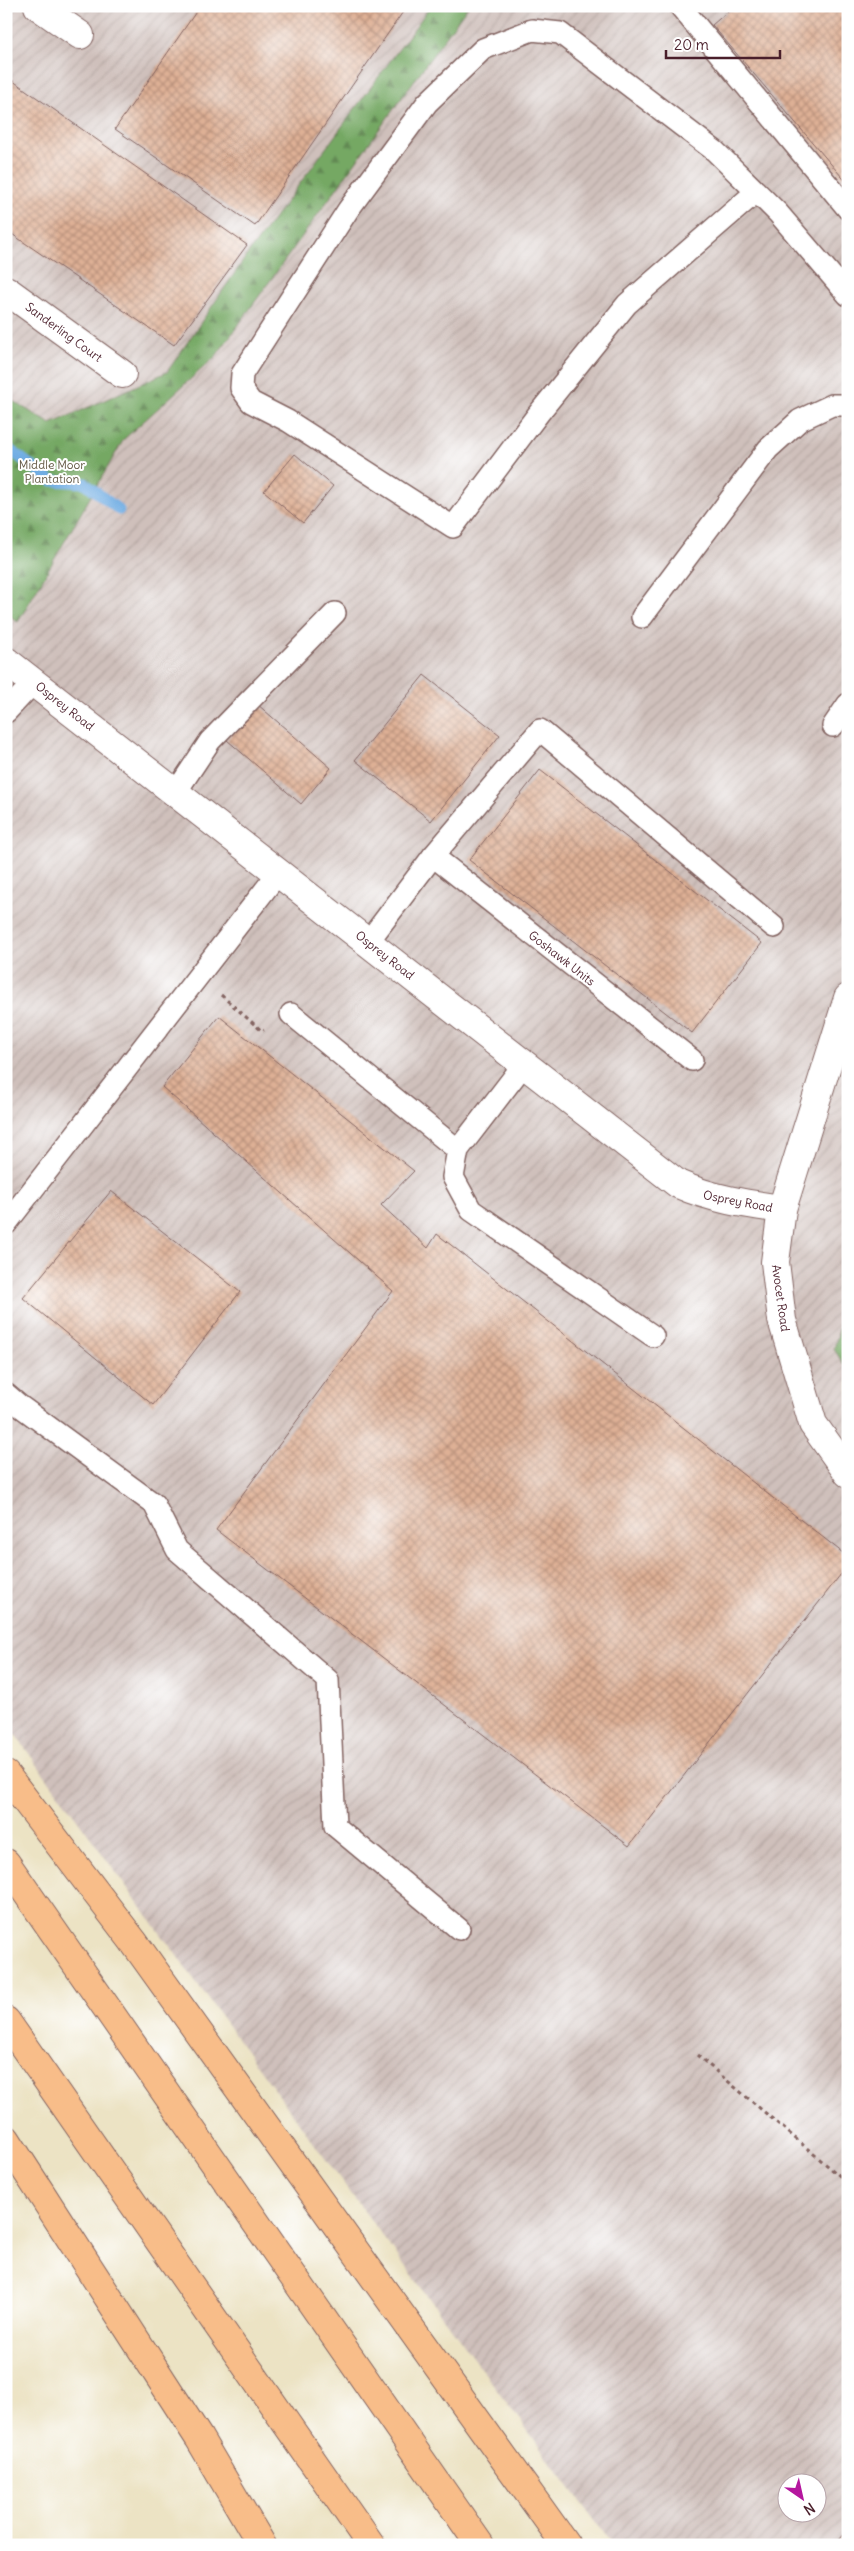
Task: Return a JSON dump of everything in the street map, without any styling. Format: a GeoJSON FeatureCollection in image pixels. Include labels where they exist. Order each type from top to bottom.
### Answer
{"type":"FeatureCollection","features":[{"type":"Feature","properties":{"kind":"highway"},"geometry":{"type":"LineString","coordinates":[[6,1774],[133,1941],[566,2545]]}},
{"type":"Feature","properties":{"kind":"highway"},"geometry":{"type":"LineString","coordinates":[[6,1863],[480,2545]]}},
{"type":"Feature","properties":{"kind":"highway"},"geometry":{"type":"LineString","coordinates":[[6,2021],[371,2545]]}},
{"type":"Feature","properties":{"kind":"highway"},"geometry":{"type":"LineString","coordinates":[[6,2139],[199,2438],[262,2545]]}},
{"type":"Feature","properties":{"kind":"street"},"geometry":{"type":"LineString","coordinates":[[38,6],[80,35]]}},
{"type":"Feature","properties":{"kind":"street","name":"Sanderling Court"},"geometry":{"type":"LineString","coordinates":[[6,290],[122,374]]}},
{"type":"Feature","properties":{"kind":"street","name":"Osprey Road"},"geometry":{"type":"LineString","coordinates":[[6,661],[678,1184],[702,1195],[782,1209]]}},
{"type":"Feature","properties":{"kind":"street","name":"Avocet Road"},"geometry":{"type":"LineString","coordinates":[[848,998],[782,1209],[775,1262],[782,1320],[813,1424],[848,1473]]}},
{"type":"Feature","properties":{"kind":"lane"},"geometry":{"type":"LineString","coordinates":[[680,6],[848,209]]}},
{"type":"Feature","properties":{"kind":"lane"},"geometry":{"type":"LineString","coordinates":[[756,192],[626,304],[538,412],[453,527],[288,421],[251,402],[241,388],[242,374],[348,210],[427,103],[483,49],[532,30],[560,33],[715,151],[778,213],[848,295]]}},
{"type":"Feature","properties":{"kind":"lane"},"geometry":{"type":"LineString","coordinates":[[642,617],[768,450],[800,420],[832,405],[848,406]]}},
{"type":"Feature","properties":{"kind":"lane"},"geometry":{"type":"LineString","coordinates":[[176,792],[210,741],[335,613]]}},
{"type":"Feature","properties":{"kind":"lane"},"geometry":{"type":"LineString","coordinates":[[6,712],[34,682]]}},
{"type":"Feature","properties":{"kind":"lane"},"geometry":{"type":"LineString","coordinates":[[833,726],[848,704]]}},
{"type":"Feature","properties":{"kind":"lane"},"geometry":{"type":"LineString","coordinates":[[368,942],[433,856],[540,730],[774,927]]}},
{"type":"Feature","properties":{"kind":"lane","name":"Goshawk Units"},"geometry":{"type":"LineString","coordinates":[[433,856],[692,1060]]}},
{"type":"Feature","properties":{"kind":"lane"},"geometry":{"type":"LineString","coordinates":[[6,1224],[279,872]]}},
{"type":"Feature","properties":{"kind":"lane"},"geometry":{"type":"LineString","coordinates":[[291,1014],[458,1150]]}},
{"type":"Feature","properties":{"kind":"lane"},"geometry":{"type":"LineString","coordinates":[[524,1064],[458,1150],[452,1177],[471,1210],[653,1336]]}},
{"type":"Feature","properties":{"kind":"lane"},"geometry":{"type":"LineString","coordinates":[[6,1394],[154,1504],[177,1550],[328,1680],[335,1826],[458,1929]]}},
{"type":"Feature","properties":{"kind":"path"},"geometry":{"type":"LineString","coordinates":[[199,976],[262,1031],[291,1014]]}},
{"type":"Feature","properties":{"kind":"path"},"geometry":{"type":"LineString","coordinates":[[697,2054],[848,2183]]}},
{"type":"Feature","properties":{"kind":"shaded area"},"geometry":{"type":"Polygon","coordinates":[[[6,6],[848,6],[848,2545],[613,2545],[335,2172],[6,1722],[6,6]]]}},
{"type":"Feature","properties":{"kind":"green space","name":"Middle Moor Plantation"},"geometry":{"type":"Polygon","coordinates":[[[468,6],[216,356],[124,439],[18,622],[6,613],[6,397],[51,424],[167,372],[247,255],[430,7],[468,6]]]}},
{"type":"Feature","properties":{"kind":"green space"},"geometry":{"type":"Polygon","coordinates":[[[848,1216],[848,1371],[834,1349],[845,1307],[848,1216]]]}},
{"type":"Feature","properties":{"kind":"building"},"geometry":{"type":"Polygon","coordinates":[[[200,6],[407,6],[255,226],[115,129],[200,6]]]}},
{"type":"Feature","properties":{"kind":"building"},"geometry":{"type":"Polygon","coordinates":[[[734,6],[848,6],[848,184],[712,25],[734,6]]]}},
{"type":"Feature","properties":{"kind":"building"},"geometry":{"type":"Polygon","coordinates":[[[6,76],[247,245],[174,345],[6,230],[6,76]]]}},
{"type":"Feature","properties":{"kind":"building"},"geometry":{"type":"Polygon","coordinates":[[[295,454],[333,486],[303,523],[264,491],[295,454]]]}},
{"type":"Feature","properties":{"kind":"building"},"geometry":{"type":"Polygon","coordinates":[[[424,675],[500,735],[431,821],[355,760],[424,675]]]}},
{"type":"Feature","properties":{"kind":"building"},"geometry":{"type":"Polygon","coordinates":[[[257,704],[331,768],[301,804],[227,740],[257,704]]]}},
{"type":"Feature","properties":{"kind":"building"},"geometry":{"type":"Polygon","coordinates":[[[540,770],[762,943],[692,1033],[469,860],[540,770]]]}},
{"type":"Feature","properties":{"kind":"building"},"geometry":{"type":"Polygon","coordinates":[[[6,826],[12,830],[6,838],[6,826]]]}},
{"type":"Feature","properties":{"kind":"building"},"geometry":{"type":"Polygon","coordinates":[[[219,1016],[414,1171],[381,1205],[428,1248],[437,1234],[848,1557],[848,1565],[629,1846],[216,1530],[393,1291],[162,1087],[219,1016]]]}},
{"type":"Feature","properties":{"kind":"building"},"geometry":{"type":"Polygon","coordinates":[[[111,1191],[240,1292],[153,1405],[23,1298],[111,1191]]]}},
{"type":"Feature","properties":{"kind":"building"},"geometry":{"type":"Polygon","coordinates":[[[848,2530],[848,2545],[835,2545],[839,2540],[848,2530]]]}},
{"type":"Feature","properties":{"kind":"waterway"},"geometry":{"type":"LineString","coordinates":[[6,447],[52,481],[85,483],[119,510]]}},
{"type":"Feature","properties":{"kind":"waterway"},"geometry":{"type":"LineString","coordinates":[[848,1303],[845,1307],[848,1312]]}}]}
